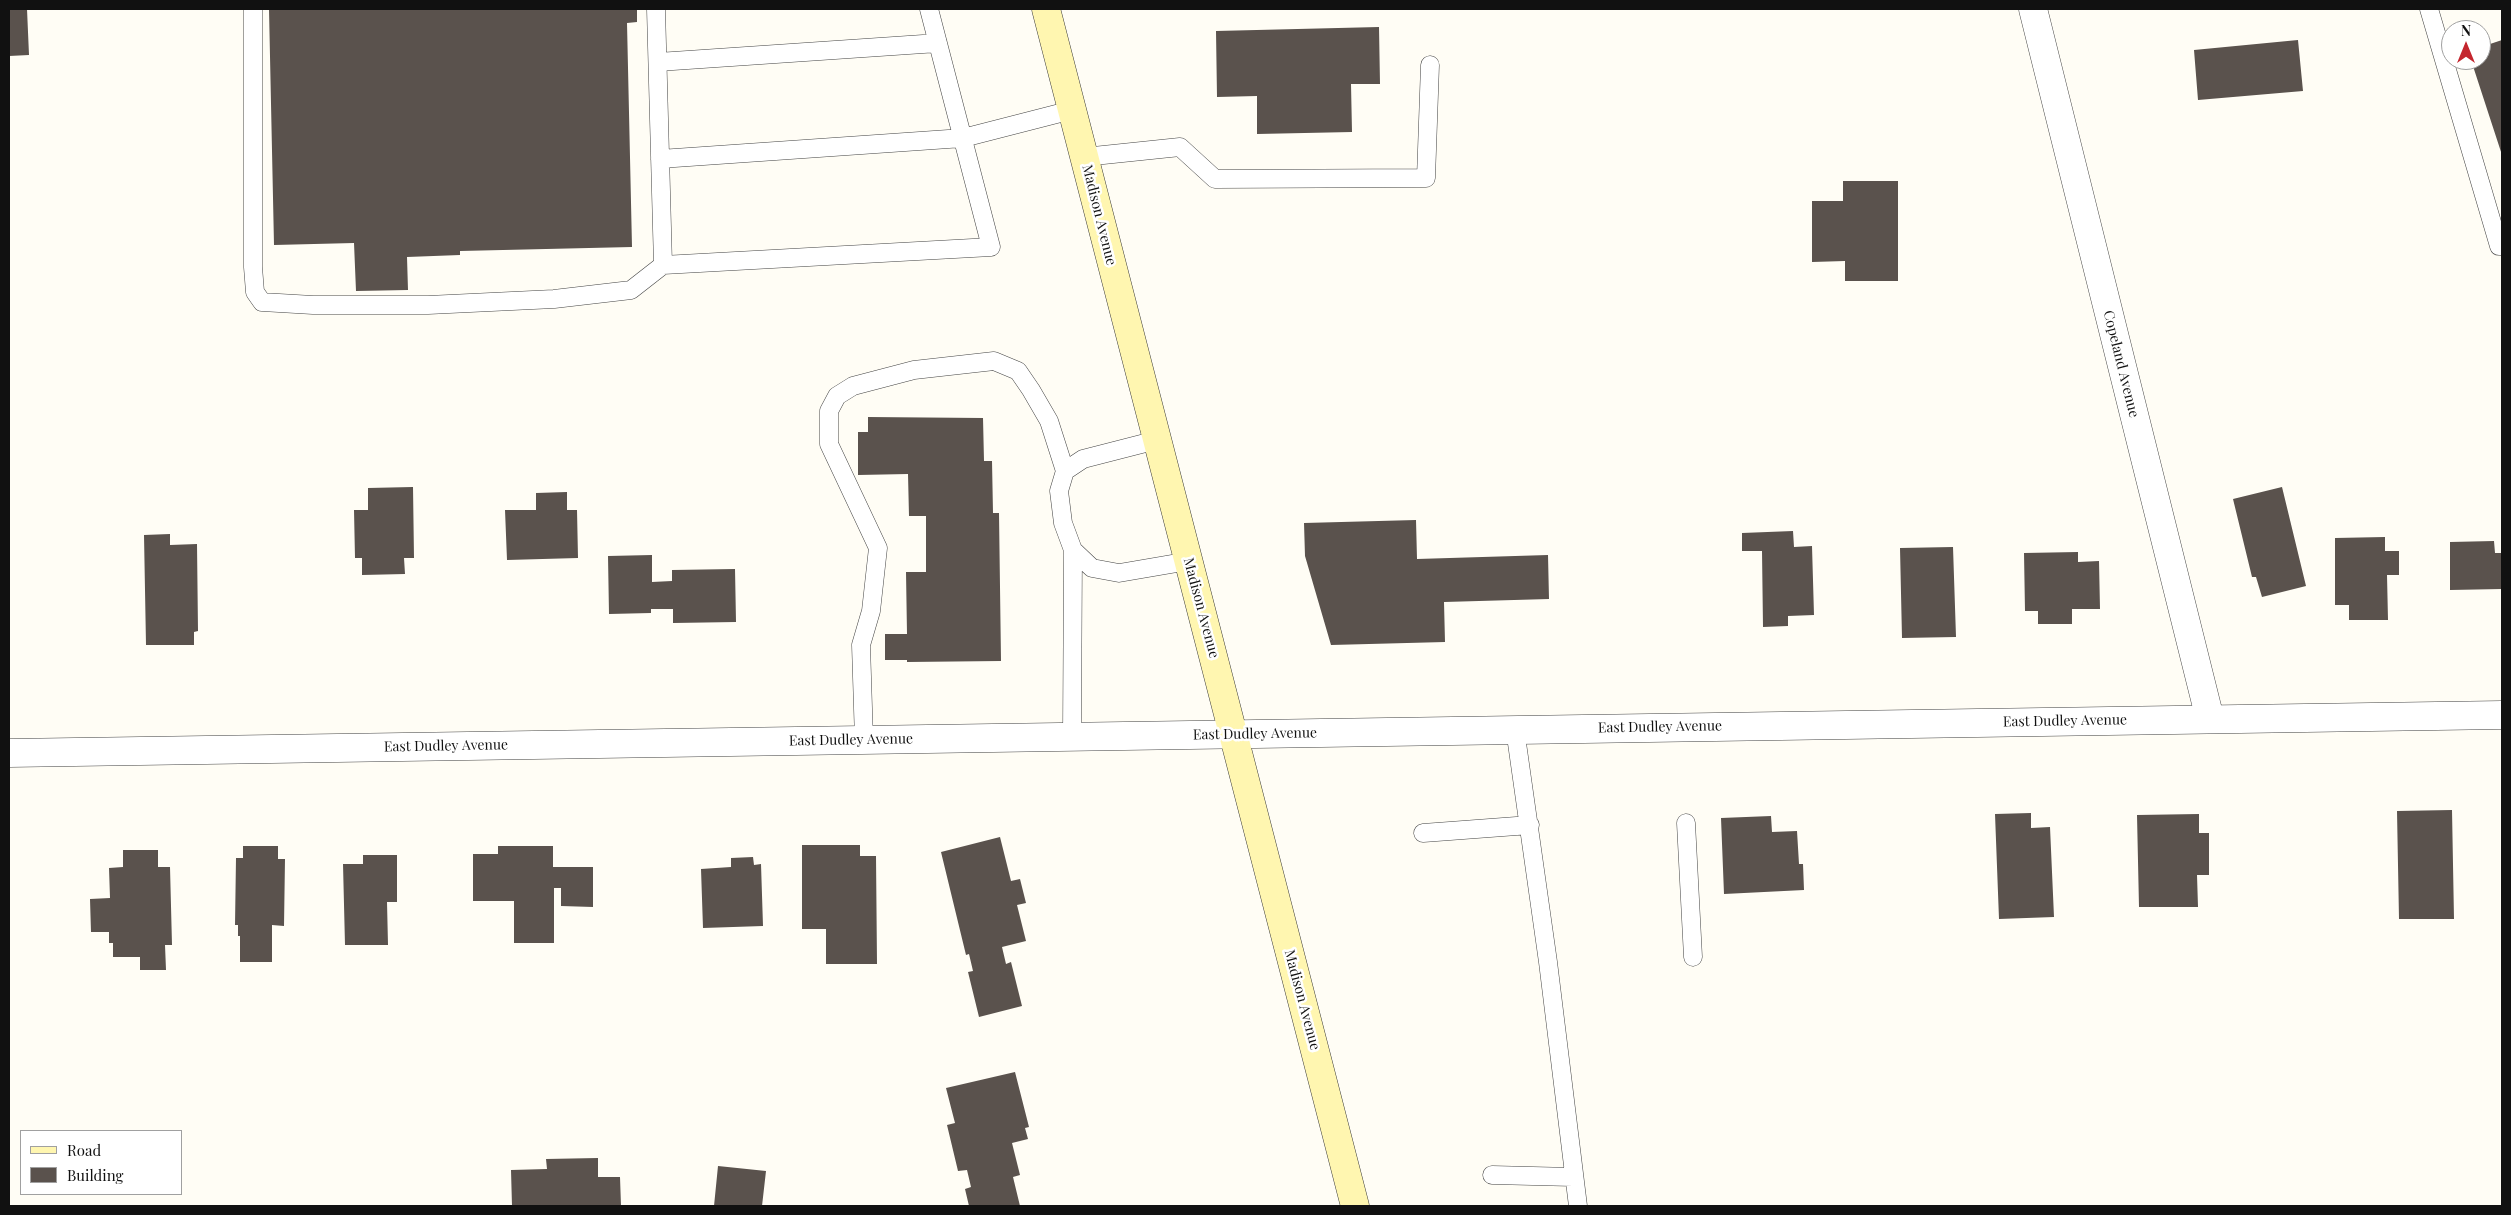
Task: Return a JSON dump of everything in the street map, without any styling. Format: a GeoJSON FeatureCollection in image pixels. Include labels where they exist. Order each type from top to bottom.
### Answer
{"type":"FeatureCollection","features":[{"type":"Feature","properties":{"kind":"main road","name":"Madison Avenue"},"geometry":{"type":"LineString","coordinates":[[1046,9],[1356,1206]]}},
{"type":"Feature","properties":{"kind":"street","name":"Copeland Avenue"},"geometry":{"type":"LineString","coordinates":[[2033,9],[2210,719]]}},
{"type":"Feature","properties":{"kind":"street","name":"East Dudley Avenue"},"geometry":{"type":"LineString","coordinates":[[9,753],[2502,715]]}},
{"type":"Feature","properties":{"kind":"lane"},"geometry":{"type":"LineString","coordinates":[[253,9],[253,267],[255,292],[262,302],[313,305],[428,305],[554,299],[631,290],[663,265],[992,247],[929,9]]}},
{"type":"Feature","properties":{"kind":"lane"},"geometry":{"type":"LineString","coordinates":[[656,9],[663,265]]}},
{"type":"Feature","properties":{"kind":"lane"},"geometry":{"type":"LineString","coordinates":[[2430,9],[2499,246],[2502,246]]}},
{"type":"Feature","properties":{"kind":"lane"},"geometry":{"type":"LineString","coordinates":[[658,62],[938,44]]}},
{"type":"Feature","properties":{"kind":"lane"},"geometry":{"type":"LineString","coordinates":[[1084,157],[1180,147],[1215,179],[1426,178],[1430,65]]}},
{"type":"Feature","properties":{"kind":"lane"},"geometry":{"type":"LineString","coordinates":[[660,159],[963,138],[1072,110]]}},
{"type":"Feature","properties":{"kind":"lane"},"geometry":{"type":"LineString","coordinates":[[864,740],[861,645],[871,611],[878,548],[830,444],[829,411],[837,396],[852,386],[914,370],[994,361],[1018,370],[1031,390],[1049,421],[1065,471],[1059,491],[1063,522],[1073,550],[1072,737]]}},
{"type":"Feature","properties":{"kind":"lane"},"geometry":{"type":"LineString","coordinates":[[1065,471],[1083,459],[1157,440]]}},
{"type":"Feature","properties":{"kind":"lane"},"geometry":{"type":"LineString","coordinates":[[1073,550],[1092,568],[1119,573],[1189,561]]}},
{"type":"Feature","properties":{"kind":"lane"},"geometry":{"type":"LineString","coordinates":[[1515,730],[1530,825],[1578,1206]]}},
{"type":"Feature","properties":{"kind":"lane"},"geometry":{"type":"LineString","coordinates":[[1686,823],[1693,958]]}},
{"type":"Feature","properties":{"kind":"lane"},"geometry":{"type":"LineString","coordinates":[[1423,833],[1530,825]]}},
{"type":"Feature","properties":{"kind":"lane"},"geometry":{"type":"LineString","coordinates":[[1492,1175],[1573,1177]]}},
{"type":"Feature","properties":{"kind":"building"},"geometry":{"type":"Polygon","coordinates":[[[9,9],[27,9],[29,55],[9,56],[9,9]]]}},
{"type":"Feature","properties":{"kind":"building"},"geometry":{"type":"Polygon","coordinates":[[[269,9],[637,9],[637,22],[627,23],[632,247],[460,251],[460,255],[407,257],[408,290],[356,291],[354,243],[274,245],[269,9]]]}},
{"type":"Feature","properties":{"kind":"building"},"geometry":{"type":"Polygon","coordinates":[[[1379,27],[1380,84],[1351,84],[1352,132],[1257,134],[1257,96],[1217,97],[1216,31],[1379,27]]]}},
{"type":"Feature","properties":{"kind":"building"},"geometry":{"type":"Polygon","coordinates":[[[2298,40],[2303,91],[2198,100],[2194,50],[2298,40]]]}},
{"type":"Feature","properties":{"kind":"building"},"geometry":{"type":"Polygon","coordinates":[[[2502,40],[2502,155],[2474,70],[2491,70],[2491,44],[2502,40]]]}},
{"type":"Feature","properties":{"kind":"building"},"geometry":{"type":"Polygon","coordinates":[[[1843,181],[1898,181],[1898,281],[1845,281],[1845,261],[1812,262],[1812,201],[1843,201],[1843,181]]]}},
{"type":"Feature","properties":{"kind":"building"},"geometry":{"type":"Polygon","coordinates":[[[868,417],[983,418],[984,461],[992,461],[993,513],[999,513],[1001,661],[907,662],[907,660],[885,660],[885,634],[907,634],[906,572],[926,572],[926,516],[909,516],[908,474],[858,475],[858,432],[868,432],[868,417]]]}},
{"type":"Feature","properties":{"kind":"building"},"geometry":{"type":"Polygon","coordinates":[[[413,487],[414,558],[404,558],[405,574],[362,575],[362,558],[355,558],[354,510],[368,510],[368,488],[413,487]]]}},
{"type":"Feature","properties":{"kind":"building"},"geometry":{"type":"Polygon","coordinates":[[[2282,487],[2306,586],[2262,597],[2256,577],[2252,577],[2233,499],[2282,487]]]}},
{"type":"Feature","properties":{"kind":"building"},"geometry":{"type":"Polygon","coordinates":[[[567,492],[567,510],[577,510],[578,558],[507,560],[505,510],[536,510],[536,493],[567,492]]]}},
{"type":"Feature","properties":{"kind":"building"},"geometry":{"type":"Polygon","coordinates":[[[1416,520],[1417,559],[1548,555],[1549,599],[1444,602],[1445,642],[1331,645],[1305,556],[1304,523],[1416,520]]]}},
{"type":"Feature","properties":{"kind":"building"},"geometry":{"type":"Polygon","coordinates":[[[1793,531],[1794,547],[1812,546],[1814,615],[1788,616],[1788,626],[1763,627],[1762,551],[1742,551],[1742,533],[1793,531]]]}},
{"type":"Feature","properties":{"kind":"building"},"geometry":{"type":"Polygon","coordinates":[[[170,534],[170,545],[197,544],[198,631],[194,632],[194,645],[146,645],[144,535],[170,534]]]}},
{"type":"Feature","properties":{"kind":"building"},"geometry":{"type":"Polygon","coordinates":[[[2385,537],[2385,551],[2399,551],[2399,575],[2387,575],[2388,620],[2349,620],[2349,605],[2335,605],[2335,538],[2385,537]]]}},
{"type":"Feature","properties":{"kind":"building"},"geometry":{"type":"Polygon","coordinates":[[[2494,541],[2495,553],[2502,553],[2502,589],[2450,590],[2450,542],[2494,541]]]}},
{"type":"Feature","properties":{"kind":"building"},"geometry":{"type":"Polygon","coordinates":[[[1953,547],[1956,637],[1902,638],[1900,548],[1953,547]]]}},
{"type":"Feature","properties":{"kind":"building"},"geometry":{"type":"Polygon","coordinates":[[[2078,552],[2078,562],[2099,561],[2100,609],[2072,609],[2072,624],[2038,624],[2038,611],[2025,611],[2024,553],[2078,552]]]}},
{"type":"Feature","properties":{"kind":"building"},"geometry":{"type":"Polygon","coordinates":[[[652,555],[652,582],[672,581],[672,570],[735,569],[736,622],[673,623],[673,609],[651,609],[651,613],[609,614],[608,556],[652,555]]]}},
{"type":"Feature","properties":{"kind":"building"},"geometry":{"type":"Polygon","coordinates":[[[2452,810],[2454,919],[2399,919],[2397,811],[2452,810]]]}},
{"type":"Feature","properties":{"kind":"building"},"geometry":{"type":"Polygon","coordinates":[[[2031,813],[2031,828],[2050,827],[2054,917],[1999,919],[1995,814],[2031,813]]]}},
{"type":"Feature","properties":{"kind":"building"},"geometry":{"type":"Polygon","coordinates":[[[2199,814],[2199,833],[2209,833],[2209,875],[2197,875],[2198,907],[2139,907],[2137,815],[2199,814]]]}},
{"type":"Feature","properties":{"kind":"building"},"geometry":{"type":"Polygon","coordinates":[[[1771,816],[1772,832],[1797,831],[1799,864],[1803,864],[1804,890],[1724,894],[1721,818],[1771,816]]]}},
{"type":"Feature","properties":{"kind":"building"},"geometry":{"type":"Polygon","coordinates":[[[1000,837],[1011,881],[1020,879],[1026,903],[1017,905],[1026,941],[1002,947],[1006,964],[1011,962],[1022,1006],[979,1017],[968,972],[973,971],[969,954],[966,955],[941,852],[1000,837]]]}},
{"type":"Feature","properties":{"kind":"building"},"geometry":{"type":"Polygon","coordinates":[[[802,845],[860,845],[860,856],[876,856],[877,964],[826,964],[826,929],[802,929],[802,845]]]}},
{"type":"Feature","properties":{"kind":"building"},"geometry":{"type":"Polygon","coordinates":[[[243,846],[278,846],[278,859],[285,859],[284,926],[272,925],[272,962],[240,962],[240,936],[238,936],[238,925],[235,925],[236,858],[243,858],[243,846]]]}},
{"type":"Feature","properties":{"kind":"building"},"geometry":{"type":"Polygon","coordinates":[[[498,846],[553,846],[553,867],[593,867],[593,907],[561,906],[561,888],[554,888],[554,943],[514,943],[514,901],[473,901],[473,854],[498,854],[498,846]]]}},
{"type":"Feature","properties":{"kind":"building"},"geometry":{"type":"Polygon","coordinates":[[[123,850],[158,850],[158,867],[170,867],[172,945],[165,945],[166,970],[140,970],[140,957],[113,957],[113,943],[109,943],[109,932],[91,932],[90,899],[110,898],[109,868],[123,867],[123,850]]]}},
{"type":"Feature","properties":{"kind":"building"},"geometry":{"type":"Polygon","coordinates":[[[363,855],[397,855],[397,902],[387,902],[388,945],[345,945],[343,864],[363,864],[363,855]]]}},
{"type":"Feature","properties":{"kind":"building"},"geometry":{"type":"Polygon","coordinates":[[[753,857],[754,865],[761,864],[763,926],[703,928],[701,869],[731,867],[731,858],[753,857]]]}},
{"type":"Feature","properties":{"kind":"building"},"geometry":{"type":"Polygon","coordinates":[[[1015,1072],[1029,1127],[1025,1128],[1028,1139],[1012,1143],[1020,1175],[1013,1177],[1020,1206],[969,1206],[965,1189],[971,1187],[967,1170],[958,1171],[947,1125],[955,1123],[946,1088],[1015,1072]]]}},
{"type":"Feature","properties":{"kind":"building"},"geometry":{"type":"Polygon","coordinates":[[[598,1158],[598,1177],[620,1177],[621,1206],[512,1206],[511,1170],[547,1169],[546,1159],[598,1158]]]}},
{"type":"Feature","properties":{"kind":"building"},"geometry":{"type":"Polygon","coordinates":[[[718,1166],[766,1171],[762,1206],[714,1206],[718,1166]]]}}]}
